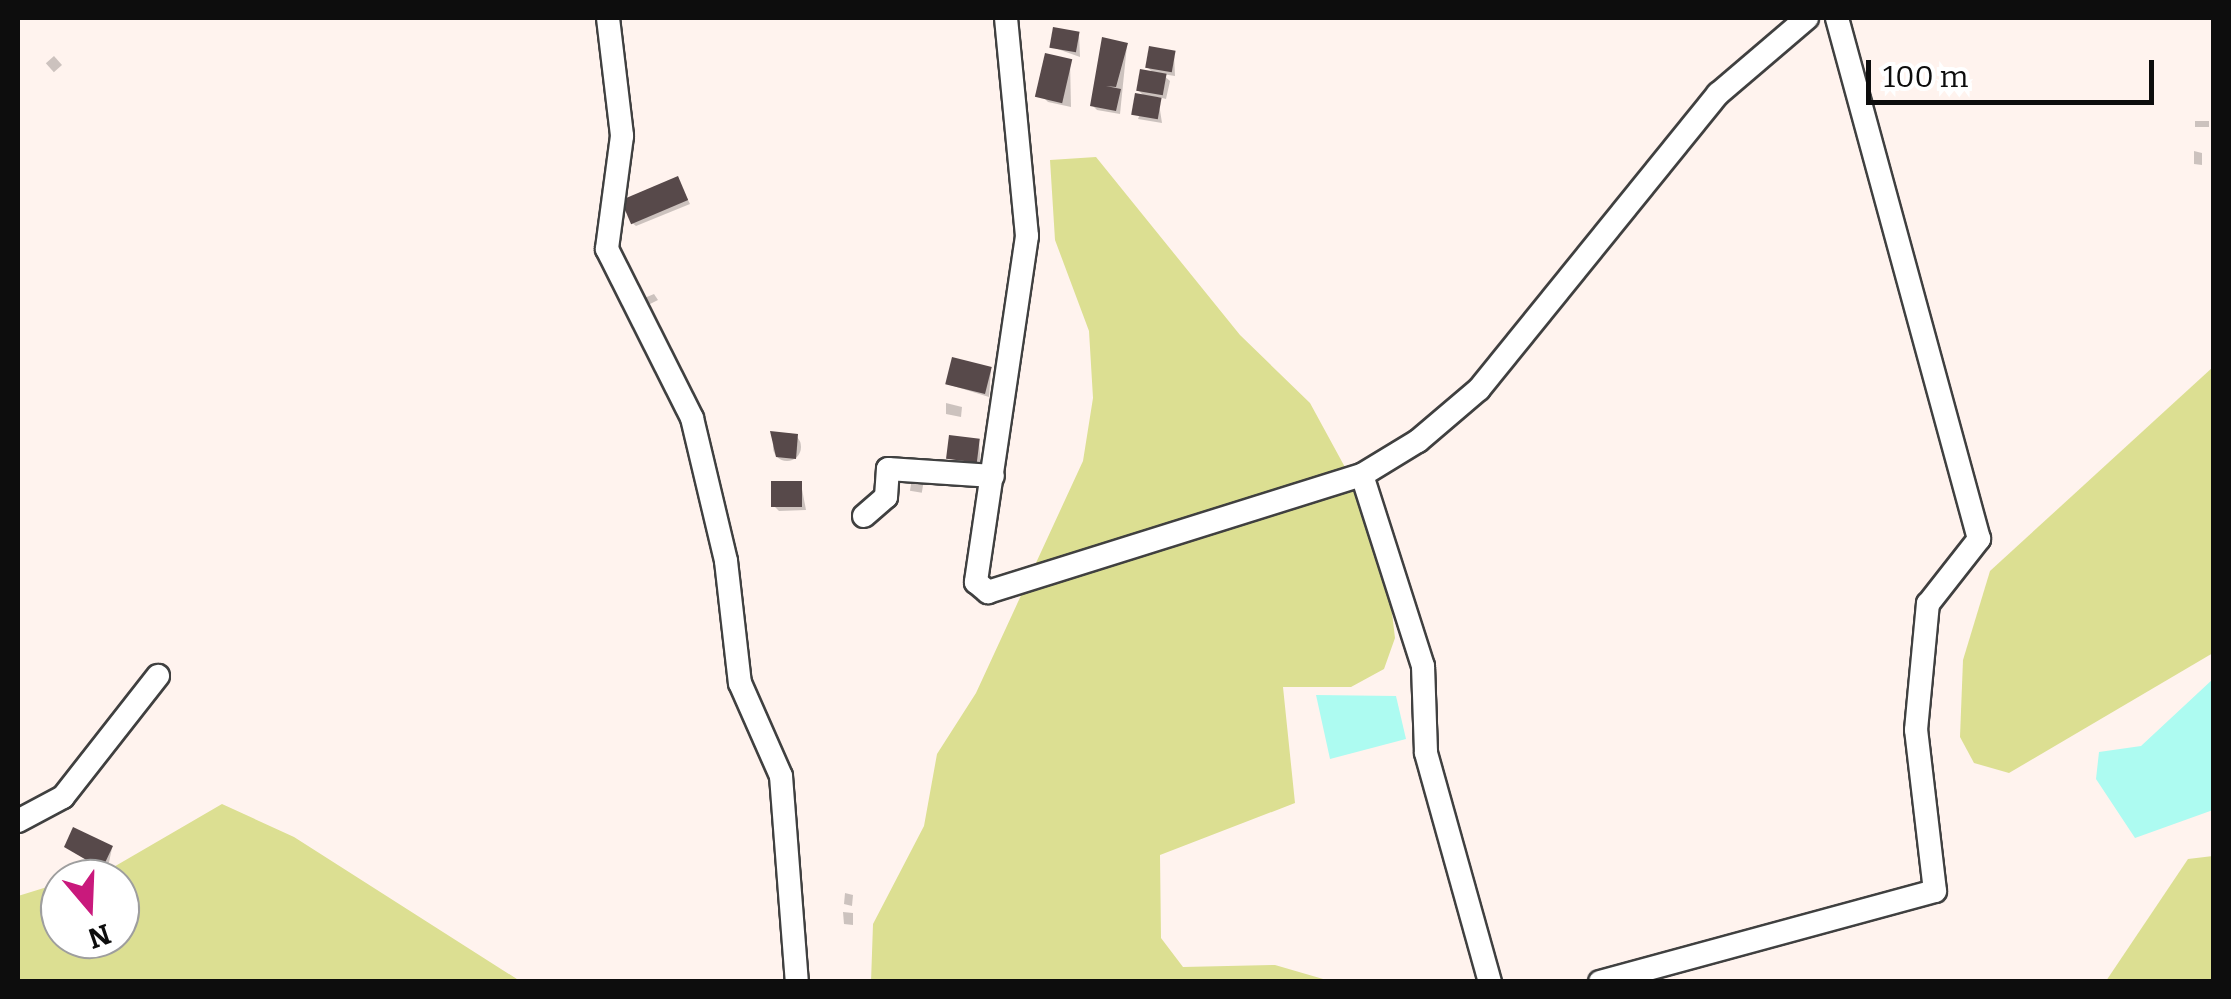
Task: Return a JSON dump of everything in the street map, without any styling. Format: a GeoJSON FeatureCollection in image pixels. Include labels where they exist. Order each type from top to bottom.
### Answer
{"type":"FeatureCollection","features":[{"type":"Feature","properties":{"kind":"street"},"geometry":{"type":"LineString","coordinates":[[608,18],[622,136],[607,248],[692,418],[726,561],[740,683],[781,776],[796,982]]}},
{"type":"Feature","properties":{"kind":"street"},"geometry":{"type":"LineString","coordinates":[[1006,18],[1027,236],[976,582],[988,592],[1362,475],[1478,389],[1718,94],[1807,18]]}},
{"type":"Feature","properties":{"kind":"street"},"geometry":{"type":"LineString","coordinates":[[1600,982],[1934,891],[1916,730],[1928,604],[1979,539],[1837,18]]}},
{"type":"Feature","properties":{"kind":"street"},"geometry":{"type":"LineString","coordinates":[[864,516],[886,497],[888,469],[994,476]]}},
{"type":"Feature","properties":{"kind":"street"},"geometry":{"type":"LineString","coordinates":[[1362,475],[1423,666],[1426,753],[1490,982]]}},
{"type":"Feature","properties":{"kind":"street"},"geometry":{"type":"LineString","coordinates":[[18,821],[63,797],[158,676]]}},
{"type":"Feature","properties":{"kind":"green space"},"geometry":{"type":"Polygon","coordinates":[[[1096,157],[1240,335],[1310,403],[1383,537],[1395,638],[1384,669],[1351,687],[1283,687],[1295,803],[1160,855],[1161,938],[1183,967],[1275,965],[1330,981],[871,982],[873,924],[924,826],[937,754],[976,693],[1083,461],[1093,398],[1089,331],[1055,240],[1050,160],[1096,157]]]}},
{"type":"Feature","properties":{"kind":"green space"},"geometry":{"type":"Polygon","coordinates":[[[2213,367],[2213,653],[2009,773],[1974,763],[1960,737],[1963,660],[1990,571],[2213,367]]]}},
{"type":"Feature","properties":{"kind":"green space"},"geometry":{"type":"Polygon","coordinates":[[[222,804],[294,837],[520,981],[18,981],[18,896],[40,889],[40,959],[140,959],[140,859],[127,859],[222,804]]]}},
{"type":"Feature","properties":{"kind":"green space"},"geometry":{"type":"Polygon","coordinates":[[[2213,856],[2213,981],[2106,981],[2188,859],[2213,856]]]}},
{"type":"Feature","properties":{"kind":"water"},"geometry":{"type":"Polygon","coordinates":[[[2213,679],[2213,810],[2135,838],[2096,779],[2099,752],[2141,746],[2213,679]]]}},
{"type":"Feature","properties":{"kind":"water"},"geometry":{"type":"Polygon","coordinates":[[[1316,695],[1396,696],[1406,739],[1330,759],[1316,695]]]}},
{"type":"Feature","properties":{"kind":"building"},"geometry":{"type":"Polygon","coordinates":[[[1053,27],[1080,32],[1076,52],[1049,48],[1053,27]]]}},
{"type":"Feature","properties":{"kind":"building"},"geometry":{"type":"Polygon","coordinates":[[[1102,37],[1128,43],[1116,87],[1106,86],[1121,89],[1116,111],[1090,106],[1102,37]]]}},
{"type":"Feature","properties":{"kind":"building"},"geometry":{"type":"Polygon","coordinates":[[[1149,46],[1176,51],[1172,72],[1145,68],[1149,46]]]}},
{"type":"Feature","properties":{"kind":"building"},"geometry":{"type":"Polygon","coordinates":[[[1045,53],[1072,59],[1062,103],[1035,97],[1045,53]]]}},
{"type":"Feature","properties":{"kind":"building"},"geometry":{"type":"Polygon","coordinates":[[[1140,69],[1167,74],[1163,95],[1136,91],[1140,69]]]}},
{"type":"Feature","properties":{"kind":"building"},"geometry":{"type":"Polygon","coordinates":[[[1135,93],[1162,98],[1158,119],[1131,115],[1135,93]]]}},
{"type":"Feature","properties":{"kind":"building"},"geometry":{"type":"Polygon","coordinates":[[[678,176],[688,200],[631,224],[621,200],[678,176]]]}},
{"type":"Feature","properties":{"kind":"building"},"geometry":{"type":"Polygon","coordinates":[[[952,357],[992,367],[985,394],[945,384],[952,357]]]}},
{"type":"Feature","properties":{"kind":"building"},"geometry":{"type":"Polygon","coordinates":[[[770,431],[798,434],[796,459],[776,457],[770,431]]]}},
{"type":"Feature","properties":{"kind":"building"},"geometry":{"type":"Polygon","coordinates":[[[949,435],[980,439],[977,463],[946,459],[949,435]]]}},
{"type":"Feature","properties":{"kind":"building"},"geometry":{"type":"Polygon","coordinates":[[[771,481],[802,481],[802,507],[771,507],[771,481]]]}},
{"type":"Feature","properties":{"kind":"building"},"geometry":{"type":"Polygon","coordinates":[[[73,827],[113,846],[107,859],[85,859],[64,847],[73,827]]]}}]}
